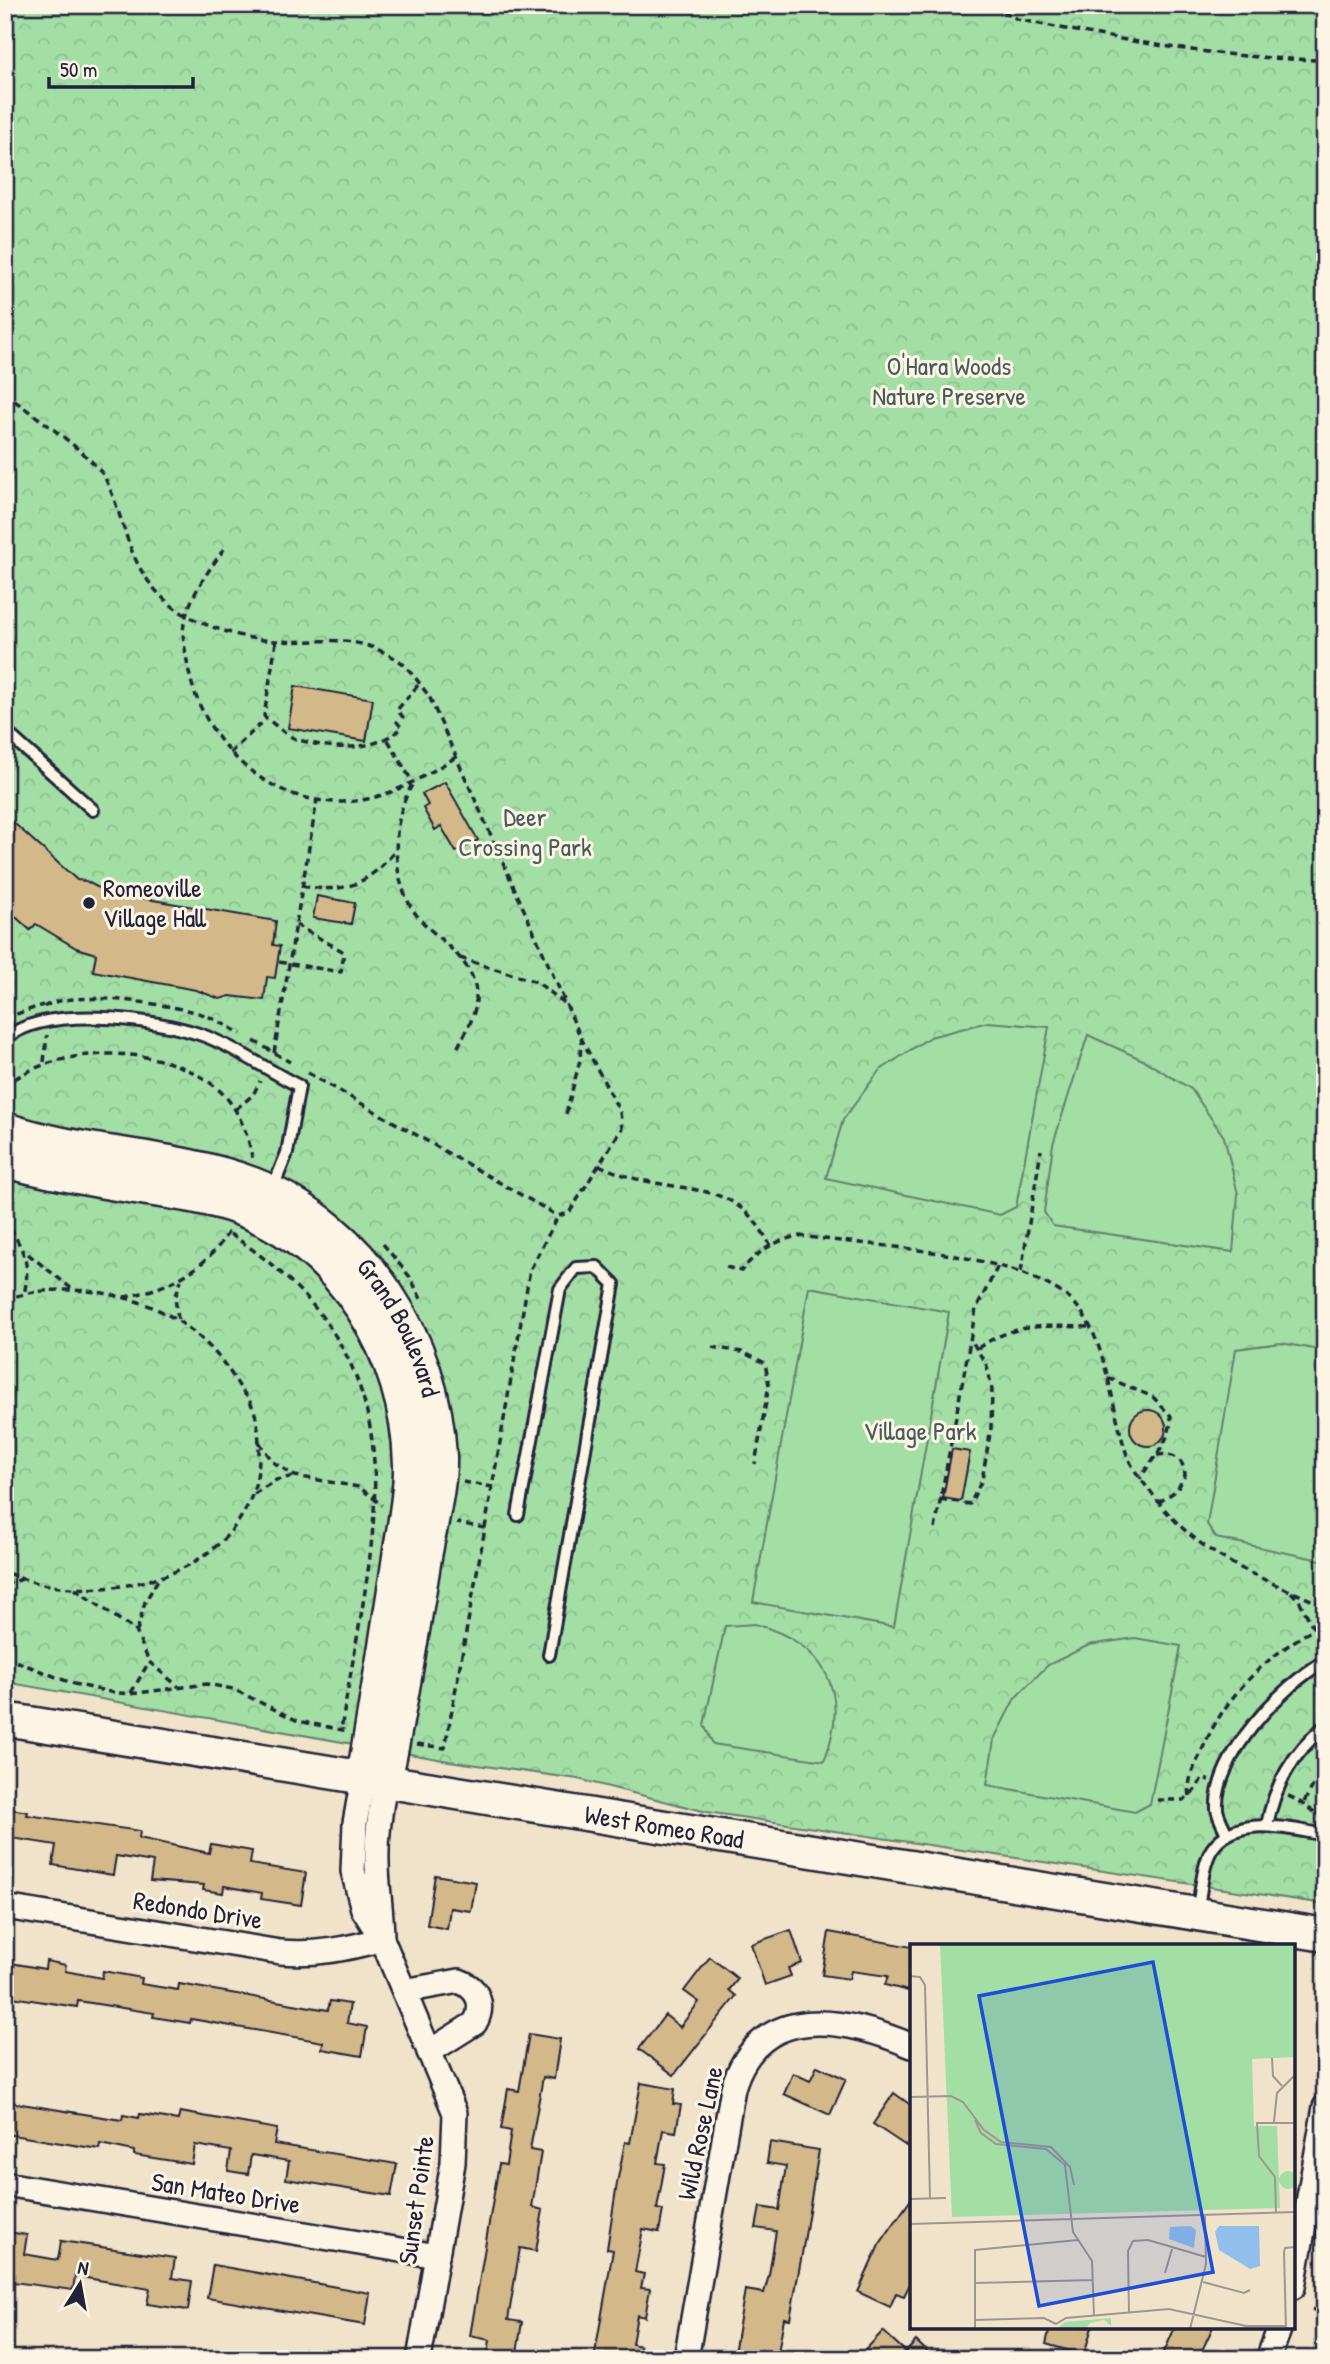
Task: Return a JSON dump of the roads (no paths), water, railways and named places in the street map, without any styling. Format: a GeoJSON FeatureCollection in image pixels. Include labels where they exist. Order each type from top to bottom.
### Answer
{"type":"FeatureCollection","features":[{"type":"Feature","properties":{"kind":"main road","name":"Grand Boulevard"},"geometry":{"type":"LineString","coordinates":[[5,1129],[40,1141],[210,1172],[254,1206]]}},
{"type":"Feature","properties":{"kind":"main road","name":"Grand Boulevard"},"geometry":{"type":"LineString","coordinates":[[5,1161],[61,1175],[313,1216],[365,1262],[405,1321],[430,1387],[440,1459],[418,1516],[368,1736],[374,1780]]}},
{"type":"Feature","properties":{"kind":"main road","name":"West Romeo Road"},"geometry":{"type":"LineString","coordinates":[[5,1719],[1325,1935]]}},
{"type":"Feature","properties":{"kind":"street","name":"Sunset Pointe"},"geometry":{"type":"LineString","coordinates":[[374,1780],[355,1823],[353,1871],[363,1909],[382,1939],[455,2113],[453,2163],[419,2359]]}},
{"type":"Feature","properties":{"kind":"street","name":"Redondo Drive"},"geometry":{"type":"LineString","coordinates":[[5,1907],[280,1952],[309,1954],[337,1951],[382,1939]]}},
{"type":"Feature","properties":{"kind":"street"},"geometry":{"type":"LineString","coordinates":[[404,1991],[458,1981],[467,1984],[478,1997],[479,2015],[475,2023],[429,2052]]}},
{"type":"Feature","properties":{"kind":"street","name":"Wild Rose Lane"},"geometry":{"type":"LineString","coordinates":[[686,2359],[733,2088],[745,2059],[773,2033],[787,2026],[809,2022],[857,2027],[910,2045]]}},
{"type":"Feature","properties":{"kind":"street"},"geometry":{"type":"LineString","coordinates":[[1295,2267],[1325,2106]]}},
{"type":"Feature","properties":{"kind":"street","name":"San Mateo Drive"},"geometry":{"type":"LineString","coordinates":[[5,2184],[437,2256]]}},
{"type":"Feature","properties":{"kind":"street"},"geometry":{"type":"LineString","coordinates":[[1268,2359],[1279,2329]]}},
{"type":"Feature","properties":{"kind":"lane"},"geometry":{"type":"LineString","coordinates":[[5,731],[93,810]]}},
{"type":"Feature","properties":{"kind":"lane"},"geometry":{"type":"LineString","coordinates":[[5,1039],[15,1031],[46,1021],[102,1016],[199,1034],[299,1086],[287,1153],[254,1206]]}},
{"type":"Feature","properties":{"kind":"lane"},"geometry":{"type":"LineString","coordinates":[[518,1515],[560,1289],[576,1268],[597,1267],[614,1284],[549,1656]]}},
{"type":"Feature","properties":{"kind":"lane"},"geometry":{"type":"LineString","coordinates":[[1227,1834],[1217,1811],[1225,1771],[1258,1719],[1282,1694],[1325,1661]]}},
{"type":"Feature","properties":{"kind":"lane"},"geometry":{"type":"LineString","coordinates":[[1267,1825],[1272,1800],[1283,1774],[1304,1744],[1325,1726]]}},
{"type":"Feature","properties":{"kind":"lane"},"geometry":{"type":"LineString","coordinates":[[1197,1914],[1212,1850],[1227,1834],[1267,1825],[1325,1835]]}},
{"type":"Feature","properties":{"kind":"place","name":"Romeoville Village Hall"},"geometry":{"type":"Point","coordinates":[89,903]}},
{"type":"Feature","properties":{"kind":"park label","name":"O'Hara Woods Nature Preserve"},"geometry":{"type":"Point","coordinates":[949,381]}},
{"type":"Feature","properties":{"kind":"park label","name":"Deer Crossing Park"},"geometry":{"type":"Point","coordinates":[525,832]}},
{"type":"Feature","properties":{"kind":"park label","name":"Village Park"},"geometry":{"type":"Point","coordinates":[920,1431]}}]}
